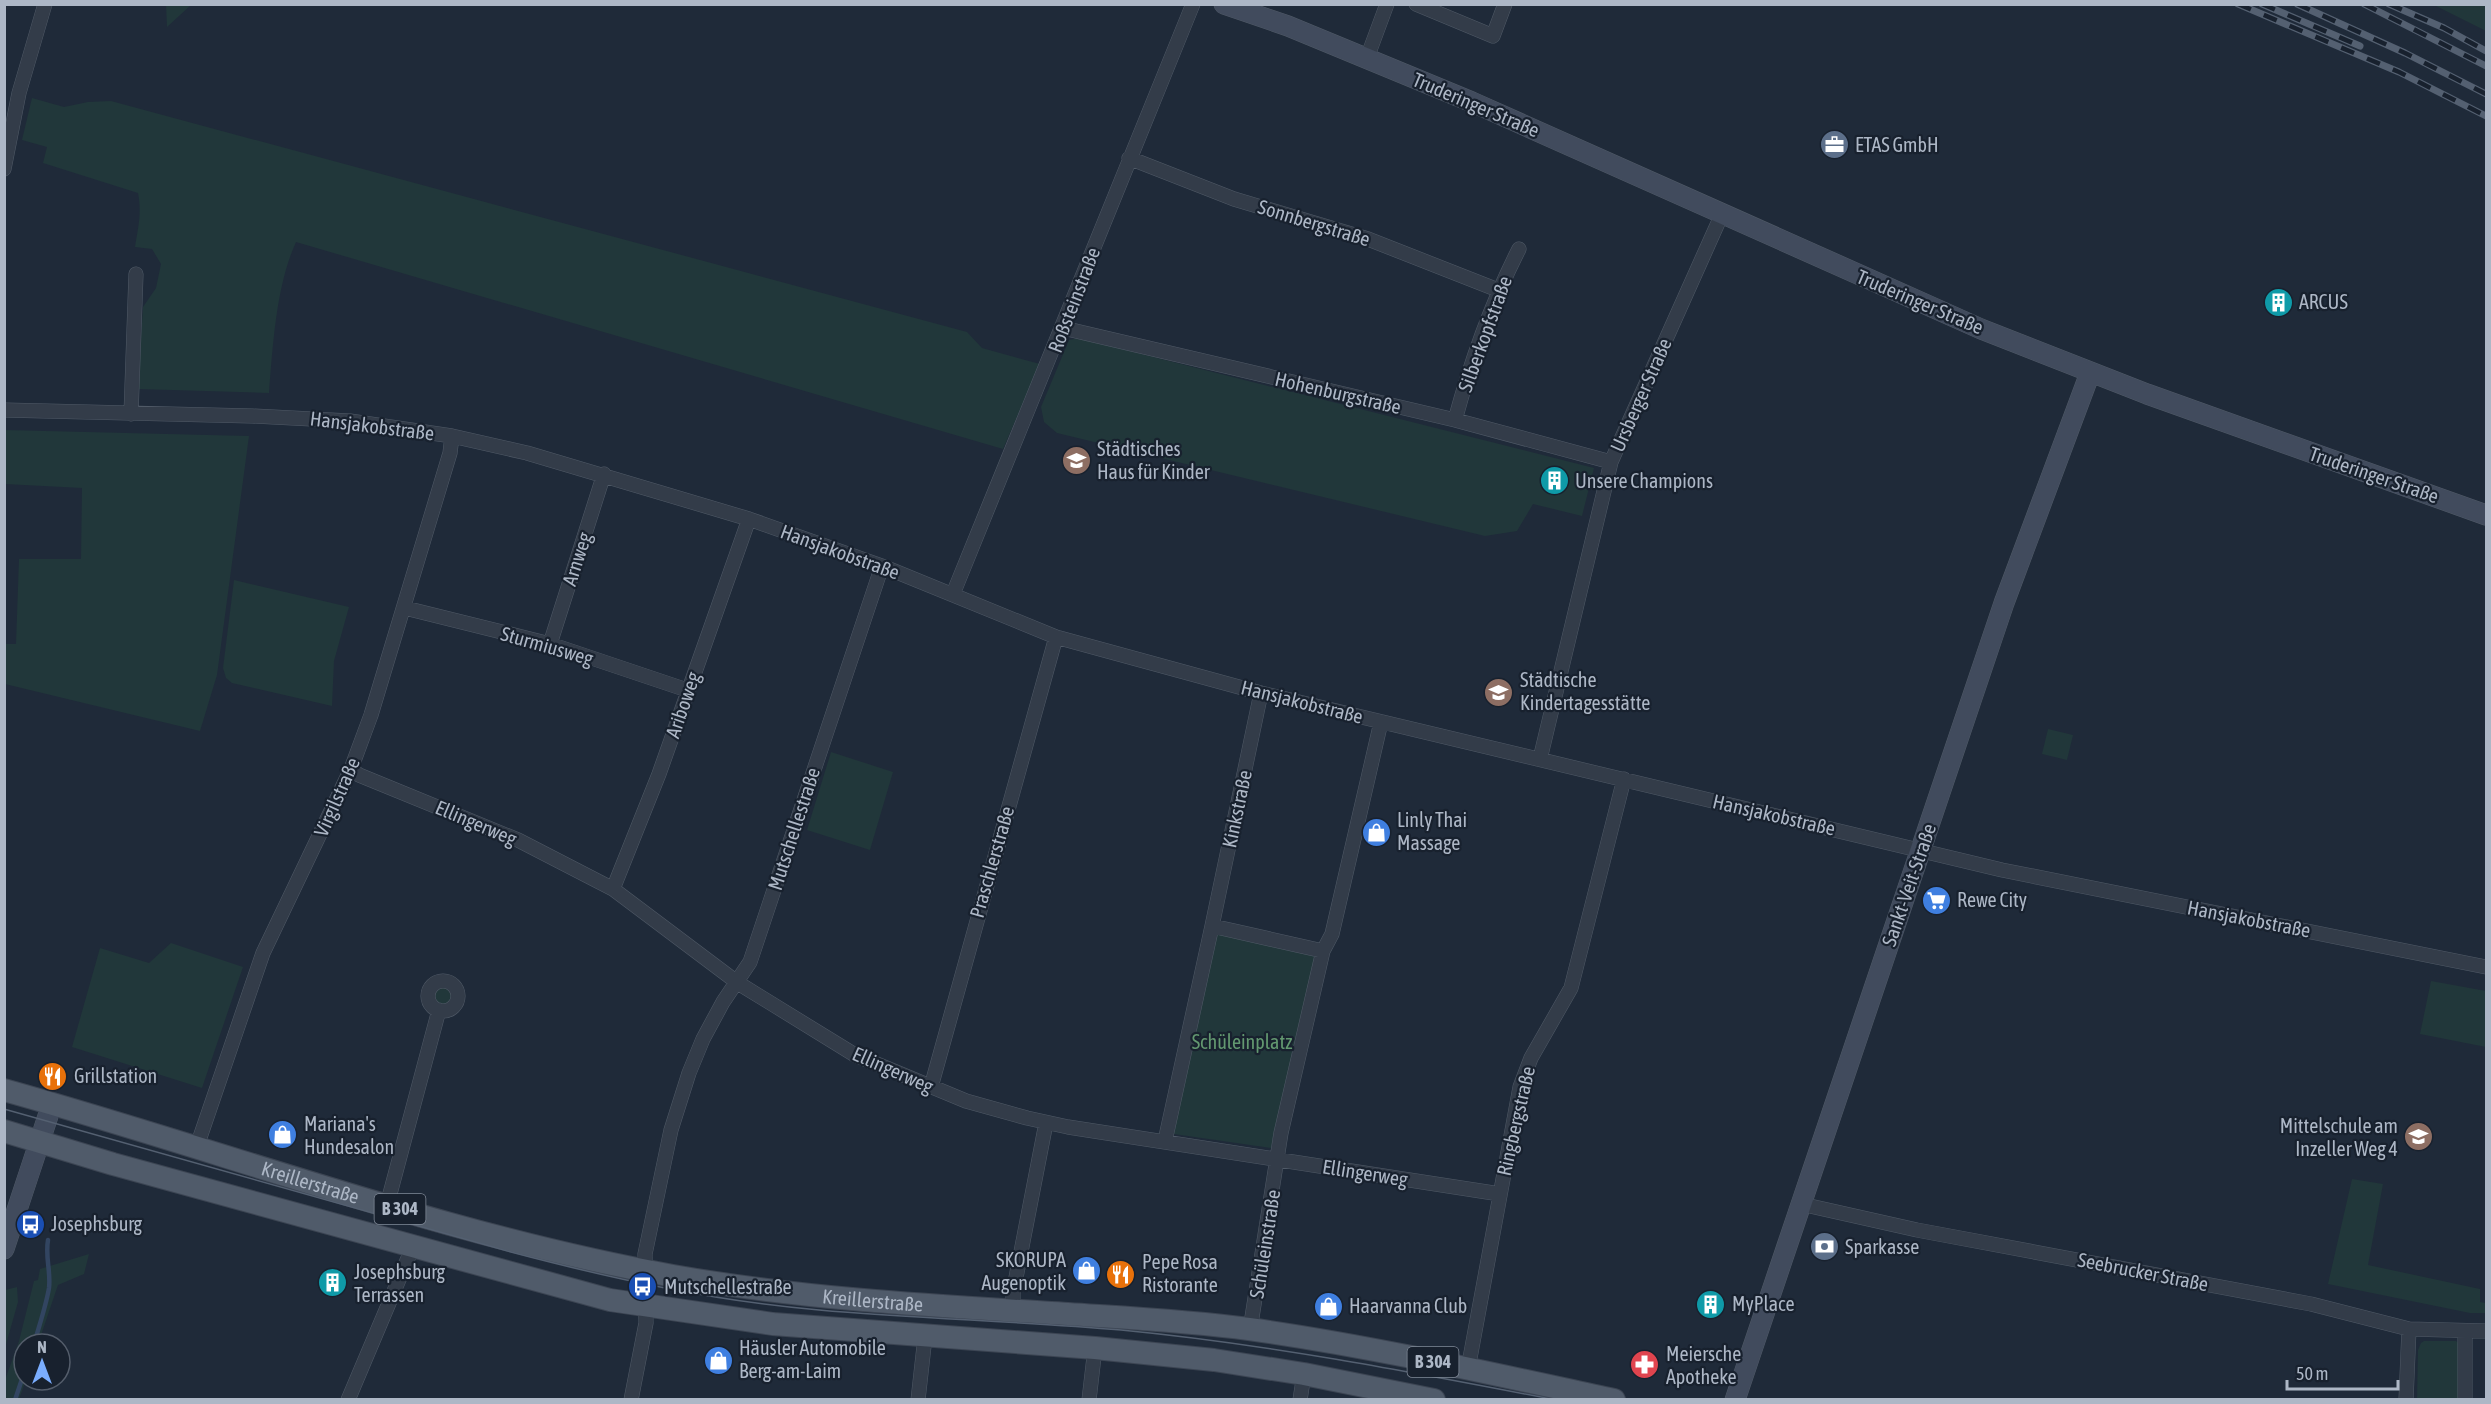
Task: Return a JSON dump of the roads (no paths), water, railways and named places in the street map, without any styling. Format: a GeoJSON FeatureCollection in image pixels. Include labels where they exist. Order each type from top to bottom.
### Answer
{"type":"FeatureCollection","features":[{"type":"Feature","properties":{"kind":"main road","name":"Kreillerstraße"},"geometry":{"type":"LineString","coordinates":[[4,1090],[302,1182],[572,1255],[645,1270],[755,1288],[844,1299],[1250,1330],[1468,1369],[1614,1400]]}},
{"type":"Feature","properties":{"kind":"main road","name":"Kreillerstraße"},"geometry":{"type":"LineString","coordinates":[[4,1131],[610,1300],[772,1324],[1095,1348],[1214,1360],[1304,1374],[1434,1400]]}},
{"type":"Feature","properties":{"kind":"street"},"geometry":{"type":"LineString","coordinates":[[4,169],[8,131],[45,4]]}},
{"type":"Feature","properties":{"kind":"street","name":"Roßsteinstraße"},"geometry":{"type":"LineString","coordinates":[[953,594],[1064,328],[1129,158],[1193,4]]}},
{"type":"Feature","properties":{"kind":"street","name":"Truderinger Straße"},"geometry":{"type":"LineString","coordinates":[[1224,4],[1288,26],[1483,107],[1981,329],[2090,373],[2487,515]]}},
{"type":"Feature","properties":{"kind":"street"},"geometry":{"type":"LineString","coordinates":[[1367,58],[1387,4]]}},
{"type":"Feature","properties":{"kind":"street"},"geometry":{"type":"LineString","coordinates":[[1416,4],[1492,36],[1505,4]]}},
{"type":"Feature","properties":{"kind":"street","name":"Sonnbergstraße"},"geometry":{"type":"LineString","coordinates":[[1129,158],[1234,199],[1368,239],[1498,290]]}},
{"type":"Feature","properties":{"kind":"street","name":"Ursberger Straße"},"geometry":{"type":"LineString","coordinates":[[1540,759],[1611,462],[1722,214]]}},
{"type":"Feature","properties":{"kind":"street","name":"Silberkopfstraße"},"geometry":{"type":"LineString","coordinates":[[1455,420],[1498,290],[1519,249]]}},
{"type":"Feature","properties":{"kind":"street"},"geometry":{"type":"LineString","coordinates":[[131,414],[136,274]]}},
{"type":"Feature","properties":{"kind":"street","name":"Hohenburgstraße"},"geometry":{"type":"LineString","coordinates":[[1064,328],[1455,420],[1611,462]]}},
{"type":"Feature","properties":{"kind":"street","name":"Sankt-Veit-Straße"},"geometry":{"type":"LineString","coordinates":[[1735,1400],[2004,603],[2090,373]]}},
{"type":"Feature","properties":{"kind":"street","name":"Hansjakobstraße"},"geometry":{"type":"LineString","coordinates":[[4,410],[304,417],[398,426],[452,436],[604,474],[748,519],[882,566],[1056,637],[1261,693],[2002,870],[2487,967]]}},
{"type":"Feature","properties":{"kind":"street","name":"Virgilstraße"},"geometry":{"type":"LineString","coordinates":[[195,1149],[263,953],[351,769],[371,715],[451,450],[452,436]]}},
{"type":"Feature","properties":{"kind":"street","name":"Arnweg"},"geometry":{"type":"LineString","coordinates":[[550,644],[604,474]]}},
{"type":"Feature","properties":{"kind":"street","name":"Ariboweg"},"geometry":{"type":"LineString","coordinates":[[613,889],[659,774],[748,519]]}},
{"type":"Feature","properties":{"kind":"street","name":"Mutschellestraße"},"geometry":{"type":"LineString","coordinates":[[632,1400],[646,1323],[645,1254],[658,1181],[670,1131],[703,1039],[723,1002],[738,983],[750,962],[882,566]]}},
{"type":"Feature","properties":{"kind":"street","name":"Sturmiusweg"},"geometry":{"type":"LineString","coordinates":[[405,608],[550,644],[687,690]]}},
{"type":"Feature","properties":{"kind":"street","name":"Praschlerstraße"},"geometry":{"type":"LineString","coordinates":[[931,1087],[1056,637]]}},
{"type":"Feature","properties":{"kind":"street","name":"Kinkstraße"},"geometry":{"type":"LineString","coordinates":[[1212,926],[1261,693]]}},
{"type":"Feature","properties":{"kind":"street"},"geometry":{"type":"LineString","coordinates":[[1278,1159],[1281,1133],[1323,951],[1332,934],[1381,722]]}},
{"type":"Feature","properties":{"kind":"street","name":"Ellingerweg"},"geometry":{"type":"LineString","coordinates":[[351,769],[359,775],[518,840],[613,889],[738,983],[855,1054],[966,1101],[1046,1123],[1500,1194]]}},
{"type":"Feature","properties":{"kind":"street","name":"Ringbergstraße"},"geometry":{"type":"LineString","coordinates":[[1468,1369],[1520,1088],[1531,1058],[1570,988],[1623,779]]}},
{"type":"Feature","properties":{"kind":"street"},"geometry":{"type":"LineString","coordinates":[[1166,1141],[1212,926],[1323,951]]}},
{"type":"Feature","properties":{"kind":"street"},"geometry":{"type":"LineString","coordinates":[[387,1205],[439,1010]]}},
{"type":"Feature","properties":{"kind":"street"},"geometry":{"type":"LineString","coordinates":[[4,1249],[52,1104]]}},
{"type":"Feature","properties":{"kind":"street"},"geometry":{"type":"LineString","coordinates":[[1013,1311],[1013,1293],[1046,1123]]}},
{"type":"Feature","properties":{"kind":"street","name":"Schüleinstraße"},"geometry":{"type":"LineString","coordinates":[[1250,1330],[1278,1159]]}},
{"type":"Feature","properties":{"kind":"street","name":"Seebrucker Straße"},"geometry":{"type":"LineString","coordinates":[[1801,1204],[1917,1230],[2311,1305],[2409,1329],[2487,1331]]}},
{"type":"Feature","properties":{"kind":"street"},"geometry":{"type":"LineString","coordinates":[[348,1400],[414,1244]]}},
{"type":"Feature","properties":{"kind":"street"},"geometry":{"type":"LineString","coordinates":[[2406,1400],[2409,1329]]}},
{"type":"Feature","properties":{"kind":"street"},"geometry":{"type":"LineString","coordinates":[[2465,1332],[2465,1400]]}},
{"type":"Feature","properties":{"kind":"street"},"geometry":{"type":"LineString","coordinates":[[918,1400],[925,1337]]}},
{"type":"Feature","properties":{"kind":"street"},"geometry":{"type":"LineString","coordinates":[[1089,1400],[1095,1348]]}},
{"type":"Feature","properties":{"kind":"street"},"geometry":{"type":"LineString","coordinates":[[1300,1400],[1304,1374]]}},
{"type":"Feature","properties":{"kind":"waterway"},"geometry":{"type":"LineString","coordinates":[[37,1332],[49,1288],[48,1240]]}},
{"type":"Feature","properties":{"kind":"waterway"},"geometry":{"type":"LineString","coordinates":[[15,1400],[18,1392]]}},
{"type":"Feature","properties":{"kind":"tram line"},"geometry":{"type":"LineString","coordinates":[[4,1109],[511,1252],[664,1288],[741,1301],[819,1310],[1083,1327],[1176,1336],[1339,1360],[1556,1400]]}},
{"type":"Feature","properties":{"kind":"railway"},"geometry":{"type":"LineString","coordinates":[[2238,4],[2399,72],[2486,116]]}},
{"type":"Feature","properties":{"kind":"railway"},"geometry":{"type":"LineString","coordinates":[[2262,4],[2360,46]]}},
{"type":"Feature","properties":{"kind":"railway"},"geometry":{"type":"LineString","coordinates":[[2297,4],[2405,53],[2486,94]]}},
{"type":"Feature","properties":{"kind":"railway"},"geometry":{"type":"LineString","coordinates":[[2364,4],[2486,66]]}},
{"type":"Feature","properties":{"kind":"railway"},"geometry":{"type":"LineString","coordinates":[[2389,4],[2444,28],[2486,51]]}},
{"type":"Feature","properties":{"kind":"place","name":"ETAS GmbH"},"geometry":{"type":"Point","coordinates":[1834,145]}},
{"type":"Feature","properties":{"kind":"place","name":"ARCUS"},"geometry":{"type":"Point","coordinates":[2278,302]}},
{"type":"Feature","properties":{"kind":"place","name":"Städtisches Haus für Kinder"},"geometry":{"type":"Point","coordinates":[1076,461]}},
{"type":"Feature","properties":{"kind":"place","name":"Unsere Champions"},"geometry":{"type":"Point","coordinates":[1554,481]}},
{"type":"Feature","properties":{"kind":"place","name":"Städtische Kindertagesstätte"},"geometry":{"type":"Point","coordinates":[1499,692]}},
{"type":"Feature","properties":{"kind":"place","name":"Linly Thai Massage"},"geometry":{"type":"Point","coordinates":[1376,832]}},
{"type":"Feature","properties":{"kind":"place","name":"Rewe City"},"geometry":{"type":"Point","coordinates":[1936,900]}},
{"type":"Feature","properties":{"kind":"place","name":"Grillstation"},"geometry":{"type":"Point","coordinates":[53,1076]}},
{"type":"Feature","properties":{"kind":"place","name":"Mariana's Hundesalon"},"geometry":{"type":"Point","coordinates":[283,1135]}},
{"type":"Feature","properties":{"kind":"place","name":"Mittelschule am Inzeller Weg 4"},"geometry":{"type":"Point","coordinates":[2419,1137]}},
{"type":"Feature","properties":{"kind":"place","name":"Josephsburg"},"geometry":{"type":"Point","coordinates":[30,1224]}},
{"type":"Feature","properties":{"kind":"place","name":"Sparkasse"},"geometry":{"type":"Point","coordinates":[1824,1247]}},
{"type":"Feature","properties":{"kind":"place","name":"SKORUPA Augenoptik"},"geometry":{"type":"Point","coordinates":[1087,1271]}},
{"type":"Feature","properties":{"kind":"place","name":"Pepe Rosa Ristorante"},"geometry":{"type":"Point","coordinates":[1121,1274]}},
{"type":"Feature","properties":{"kind":"place","name":"Josephsburg Terrassen"},"geometry":{"type":"Point","coordinates":[333,1283]}},
{"type":"Feature","properties":{"kind":"place","name":"Mutschellestraße"},"geometry":{"type":"Point","coordinates":[643,1287]}},
{"type":"Feature","properties":{"kind":"place","name":"MyPlace"},"geometry":{"type":"Point","coordinates":[1711,1304]}},
{"type":"Feature","properties":{"kind":"place","name":"Haarvanna Club"},"geometry":{"type":"Point","coordinates":[1328,1306]}},
{"type":"Feature","properties":{"kind":"place","name":"Häusler Automobile Berg-am-Laim"},"geometry":{"type":"Point","coordinates":[718,1360]}},
{"type":"Feature","properties":{"kind":"place","name":"Meiersche Apotheke"},"geometry":{"type":"Point","coordinates":[1645,1365]}},
{"type":"Feature","properties":{"kind":"park label","name":"Schüleinplatz"},"geometry":{"type":"Point","coordinates":[1242,1042]}}]}
